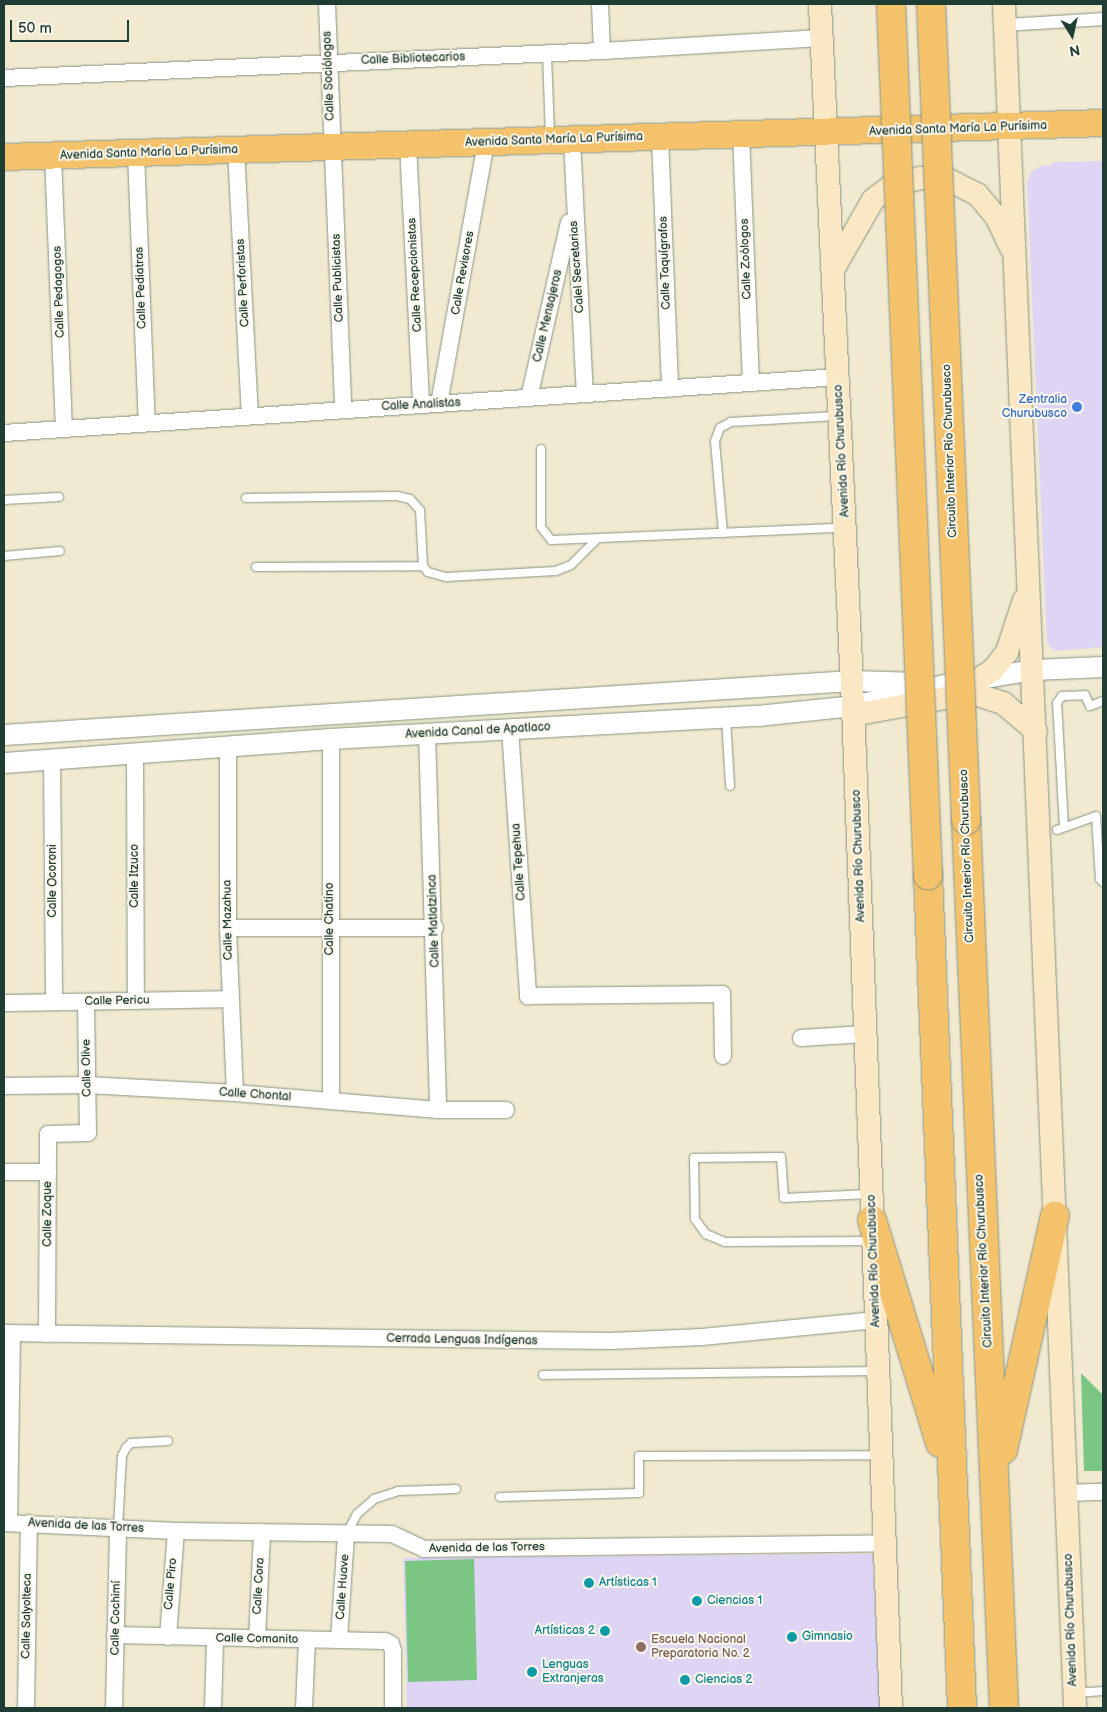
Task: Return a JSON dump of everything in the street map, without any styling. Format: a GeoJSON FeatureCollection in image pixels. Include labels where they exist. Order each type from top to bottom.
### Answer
{"type":"FeatureCollection","features":[{"type":"Feature","properties":{"kind":"highway"},"geometry":{"type":"LineString","coordinates":[[891,4],[962,1708]]}},
{"type":"Feature","properties":{"kind":"highway","name":"Circuito Interior Río Churubusco"},"geometry":{"type":"LineString","coordinates":[[931,4],[1004,1708]]}},
{"type":"Feature","properties":{"kind":"highway"},"geometry":{"type":"LineString","coordinates":[[995,1486],[1055,1216]]}},
{"type":"Feature","properties":{"kind":"highway"},"geometry":{"type":"LineString","coordinates":[[872,1218],[938,1433],[952,1490]]}},
{"type":"Feature","properties":{"kind":"main road","name":"Avenida Río Churubusco"},"geometry":{"type":"LineString","coordinates":[[820,4],[852,681],[884,1543],[892,1708]]}},
{"type":"Feature","properties":{"kind":"main road","name":"Avenida Río Churubusco"},"geometry":{"type":"LineString","coordinates":[[1005,15],[1034,670],[1074,1700]]}},
{"type":"Feature","properties":{"kind":"main road","name":"Avenida Santa María La Purísima"},"geometry":{"type":"LineString","coordinates":[[4,158],[740,134],[1009,128],[1103,123]]}},
{"type":"Feature","properties":{"kind":"main road"},"geometry":{"type":"LineString","coordinates":[[833,269],[864,212],[878,194],[900,182],[930,177],[954,181],[977,194],[997,218],[1015,258]]}},
{"type":"Feature","properties":{"kind":"main road"},"geometry":{"type":"LineString","coordinates":[[979,679],[993,670],[1007,652],[1030,575]]}},
{"type":"Feature","properties":{"kind":"main road"},"geometry":{"type":"LineString","coordinates":[[853,710],[972,693],[1003,703],[1036,731]]}},
{"type":"Feature","properties":{"kind":"street","name":"Calle Sociólogos"},"geometry":{"type":"LineString","coordinates":[[327,4],[332,147]]}},
{"type":"Feature","properties":{"kind":"street"},"geometry":{"type":"LineString","coordinates":[[600,4],[602,51]]}},
{"type":"Feature","properties":{"kind":"street"},"geometry":{"type":"LineString","coordinates":[[1005,15],[1103,19]]}},
{"type":"Feature","properties":{"kind":"street","name":"Calle Bibliotecarios"},"geometry":{"type":"LineString","coordinates":[[4,78],[547,54],[822,38]]}},
{"type":"Feature","properties":{"kind":"street","name":"Calle Zoólogos"},"geometry":{"type":"LineString","coordinates":[[740,134],[751,383]]}},
{"type":"Feature","properties":{"kind":"street","name":"Calle Taquígrafos"},"geometry":{"type":"LineString","coordinates":[[660,137],[670,389]]}},
{"type":"Feature","properties":{"kind":"street","name":"Calel Secretarias"},"geometry":{"type":"LineString","coordinates":[[561,140],[573,204],[585,394]]}},
{"type":"Feature","properties":{"kind":"street","name":"Calle Revisores"},"geometry":{"type":"LineString","coordinates":[[440,404],[486,142]]}},
{"type":"Feature","properties":{"kind":"street","name":"Calle Recepcionistas"},"geometry":{"type":"LineString","coordinates":[[408,145],[421,405]]}},
{"type":"Feature","properties":{"kind":"street","name":"Calle Publicistas"},"geometry":{"type":"LineString","coordinates":[[332,147],[343,410]]}},
{"type":"Feature","properties":{"kind":"street","name":"Calle Perforistas"},"geometry":{"type":"LineString","coordinates":[[236,150],[250,416]]}},
{"type":"Feature","properties":{"kind":"street","name":"Calle Pediatras"},"geometry":{"type":"LineString","coordinates":[[136,154],[147,423]]}},
{"type":"Feature","properties":{"kind":"street","name":"Calle Pedagogos"},"geometry":{"type":"LineString","coordinates":[[53,156],[64,428]]}},
{"type":"Feature","properties":{"kind":"street","name":"Calle Mensajeros"},"geometry":{"type":"LineString","coordinates":[[529,398],[573,204]]}},
{"type":"Feature","properties":{"kind":"street","name":"Calle Analistas"},"geometry":{"type":"LineString","coordinates":[[4,433],[838,377]]}},
{"type":"Feature","properties":{"kind":"street","name":"Avenida Canal de Apatlaco"},"geometry":{"type":"LineString","coordinates":[[4,763],[331,738],[853,710],[950,684],[979,679],[1034,670],[1103,667]]}},
{"type":"Feature","properties":{"kind":"street","name":"Avenida Canal de Apatlaco"},"geometry":{"type":"LineString","coordinates":[[4,735],[852,681],[950,684]]}},
{"type":"Feature","properties":{"kind":"street","name":"Calle Tepehua"},"geometry":{"type":"LineString","coordinates":[[510,729],[528,996],[722,994],[723,1056]]}},
{"type":"Feature","properties":{"kind":"street","name":"Calle Matlatzinca"},"geometry":{"type":"LineString","coordinates":[[427,733],[435,928],[438,1110]]}},
{"type":"Feature","properties":{"kind":"street","name":"Calle Chatino"},"geometry":{"type":"LineString","coordinates":[[331,738],[331,1100]]}},
{"type":"Feature","properties":{"kind":"street","name":"Calle Mazahua"},"geometry":{"type":"LineString","coordinates":[[228,747],[228,928],[235,1093]]}},
{"type":"Feature","properties":{"kind":"street","name":"Calle Itzuco"},"geometry":{"type":"LineString","coordinates":[[135,752],[136,1001]]}},
{"type":"Feature","properties":{"kind":"street","name":"Calle Ocoroni"},"geometry":{"type":"LineString","coordinates":[[52,760],[54,1002]]}},
{"type":"Feature","properties":{"kind":"street"},"geometry":{"type":"LineString","coordinates":[[228,928],[330,926],[435,928]]}},
{"type":"Feature","properties":{"kind":"street","name":"Calle Pericu"},"geometry":{"type":"LineString","coordinates":[[4,1003],[231,999]]}},
{"type":"Feature","properties":{"kind":"street","name":"Calle Olive"},"geometry":{"type":"LineString","coordinates":[[86,1002],[88,1133]]}},
{"type":"Feature","properties":{"kind":"street"},"geometry":{"type":"LineString","coordinates":[[801,1038],[865,1034]]}},
{"type":"Feature","properties":{"kind":"street","name":"Calle Chontal"},"geometry":{"type":"LineString","coordinates":[[4,1086],[88,1085],[235,1093],[438,1110],[506,1110]]}},
{"type":"Feature","properties":{"kind":"street","name":"Calle Zoque"},"geometry":{"type":"LineString","coordinates":[[47,1334],[48,1134],[88,1133]]}},
{"type":"Feature","properties":{"kind":"street"},"geometry":{"type":"LineString","coordinates":[[4,1172],[48,1172]]}},
{"type":"Feature","properties":{"kind":"street","name":"Cerrada Lenguas Indígenas"},"geometry":{"type":"LineString","coordinates":[[8,1333],[611,1341],[702,1337],[876,1320]]}},
{"type":"Feature","properties":{"kind":"street"},"geometry":{"type":"LineString","coordinates":[[7,1523],[8,1333]]}},
{"type":"Feature","properties":{"kind":"street"},"geometry":{"type":"LineString","coordinates":[[1065,1493],[1103,1492]]}},
{"type":"Feature","properties":{"kind":"street","name":"Avenida de las Torres"},"geometry":{"type":"LineString","coordinates":[[7,1523],[176,1531],[392,1534],[424,1549],[884,1543]]}},
{"type":"Feature","properties":{"kind":"street","name":"Calle Salyolteca"},"geometry":{"type":"LineString","coordinates":[[26,1708],[28,1523]]}},
{"type":"Feature","properties":{"kind":"street","name":"Calle Cochimí"},"geometry":{"type":"LineString","coordinates":[[114,1708],[118,1527]]}},
{"type":"Feature","properties":{"kind":"street","name":"Calle Piro"},"geometry":{"type":"LineString","coordinates":[[168,1638],[176,1531]]}},
{"type":"Feature","properties":{"kind":"street","name":"Calle Cora"},"geometry":{"type":"LineString","coordinates":[[257,1639],[262,1532]]}},
{"type":"Feature","properties":{"kind":"street","name":"Calle Huave"},"geometry":{"type":"LineString","coordinates":[[339,1640],[346,1534]]}},
{"type":"Feature","properties":{"kind":"street","name":"Calle Comanito"},"geometry":{"type":"LineString","coordinates":[[115,1635],[168,1638],[385,1641],[391,1644],[393,1651],[393,1708]]}},
{"type":"Feature","properties":{"kind":"street"},"geometry":{"type":"LineString","coordinates":[[213,1708],[215,1639]]}},
{"type":"Feature","properties":{"kind":"street"},"geometry":{"type":"LineString","coordinates":[[304,1708],[307,1640]]}},
{"type":"Feature","properties":{"kind":"lane"},"geometry":{"type":"LineString","coordinates":[[547,54],[561,140]]}},
{"type":"Feature","properties":{"kind":"lane"},"geometry":{"type":"LineString","coordinates":[[723,534],[715,441],[720,428],[731,422],[840,416]]}},
{"type":"Feature","properties":{"kind":"lane"},"geometry":{"type":"LineString","coordinates":[[541,449],[541,527],[551,540],[596,540],[845,528]]}},
{"type":"Feature","properties":{"kind":"lane"},"geometry":{"type":"LineString","coordinates":[[246,498],[397,496],[410,499],[420,510],[424,566],[428,572],[446,577],[556,571],[571,565],[596,540]]}},
{"type":"Feature","properties":{"kind":"lane"},"geometry":{"type":"LineString","coordinates":[[4,500],[59,497]]}},
{"type":"Feature","properties":{"kind":"lane"},"geometry":{"type":"LineString","coordinates":[[4,556],[60,550]]}},
{"type":"Feature","properties":{"kind":"lane"},"geometry":{"type":"LineString","coordinates":[[256,567],[424,566]]}},
{"type":"Feature","properties":{"kind":"lane"},"geometry":{"type":"LineString","coordinates":[[1103,701],[1090,706],[1086,695],[1062,696],[1057,703],[1060,829],[1096,816],[1100,878],[1103,882]]}},
{"type":"Feature","properties":{"kind":"lane"},"geometry":{"type":"LineString","coordinates":[[726,718],[730,786]]}},
{"type":"Feature","properties":{"kind":"lane"},"geometry":{"type":"LineString","coordinates":[[780,1157],[784,1198],[872,1218],[725,1242],[706,1234],[695,1219],[694,1158],[780,1157]]}},
{"type":"Feature","properties":{"kind":"lane"},"geometry":{"type":"LineString","coordinates":[[543,1375],[878,1371]]}},
{"type":"Feature","properties":{"kind":"lane"},"geometry":{"type":"LineString","coordinates":[[118,1527],[122,1456],[126,1448],[131,1443],[168,1441]]}},
{"type":"Feature","properties":{"kind":"lane"},"geometry":{"type":"LineString","coordinates":[[500,1497],[639,1493],[639,1456],[881,1455]]}},
{"type":"Feature","properties":{"kind":"lane"},"geometry":{"type":"LineString","coordinates":[[346,1534],[357,1514],[374,1499],[398,1491],[456,1489]]}},
{"type":"Feature","properties":{"kind":"lane"},"geometry":{"type":"LineString","coordinates":[[1074,1700],[1103,1691]]}},
{"type":"Feature","properties":{"kind":"shaded area","name":"Zentralia Churubusco"},"geometry":{"type":"Polygon","coordinates":[[[1103,161],[1103,647],[1055,651],[1047,644],[1027,182],[1032,171],[1044,165],[1050,166],[1053,162],[1103,161]]]}},
{"type":"Feature","properties":{"kind":"shaded area","name":"Escuela Nacional Preparatoria No. 2"},"geometry":{"type":"Polygon","coordinates":[[[873,1554],[880,1708],[407,1708],[403,1558],[873,1554]]]}},
{"type":"Feature","properties":{"kind":"green space"},"geometry":{"type":"Polygon","coordinates":[[[1081,1373],[1103,1395],[1103,1471],[1084,1471],[1081,1373]]]}},
{"type":"Feature","properties":{"kind":"green space"},"geometry":{"type":"Polygon","coordinates":[[[474,1559],[477,1680],[408,1682],[405,1561],[474,1559]]]}},
{"type":"Feature","properties":{"kind":"place","name":"Zentralia Churubusco"},"geometry":{"type":"Point","coordinates":[1077,407]}},
{"type":"Feature","properties":{"kind":"place","name":"Artísticas 1"},"geometry":{"type":"Point","coordinates":[589,1583]}},
{"type":"Feature","properties":{"kind":"place","name":"Ciencias 1"},"geometry":{"type":"Point","coordinates":[697,1601]}},
{"type":"Feature","properties":{"kind":"place","name":"Artísticas 2"},"geometry":{"type":"Point","coordinates":[605,1631]}},
{"type":"Feature","properties":{"kind":"place","name":"Gimnasio"},"geometry":{"type":"Point","coordinates":[792,1637]}},
{"type":"Feature","properties":{"kind":"place","name":"Escuela Nacional Preparatoria No. 2"},"geometry":{"type":"Point","coordinates":[641,1647]}},
{"type":"Feature","properties":{"kind":"place","name":"Lenguas Extranjeras"},"geometry":{"type":"Point","coordinates":[532,1672]}},
{"type":"Feature","properties":{"kind":"place","name":"Ciencias 2"},"geometry":{"type":"Point","coordinates":[685,1680]}}]}
